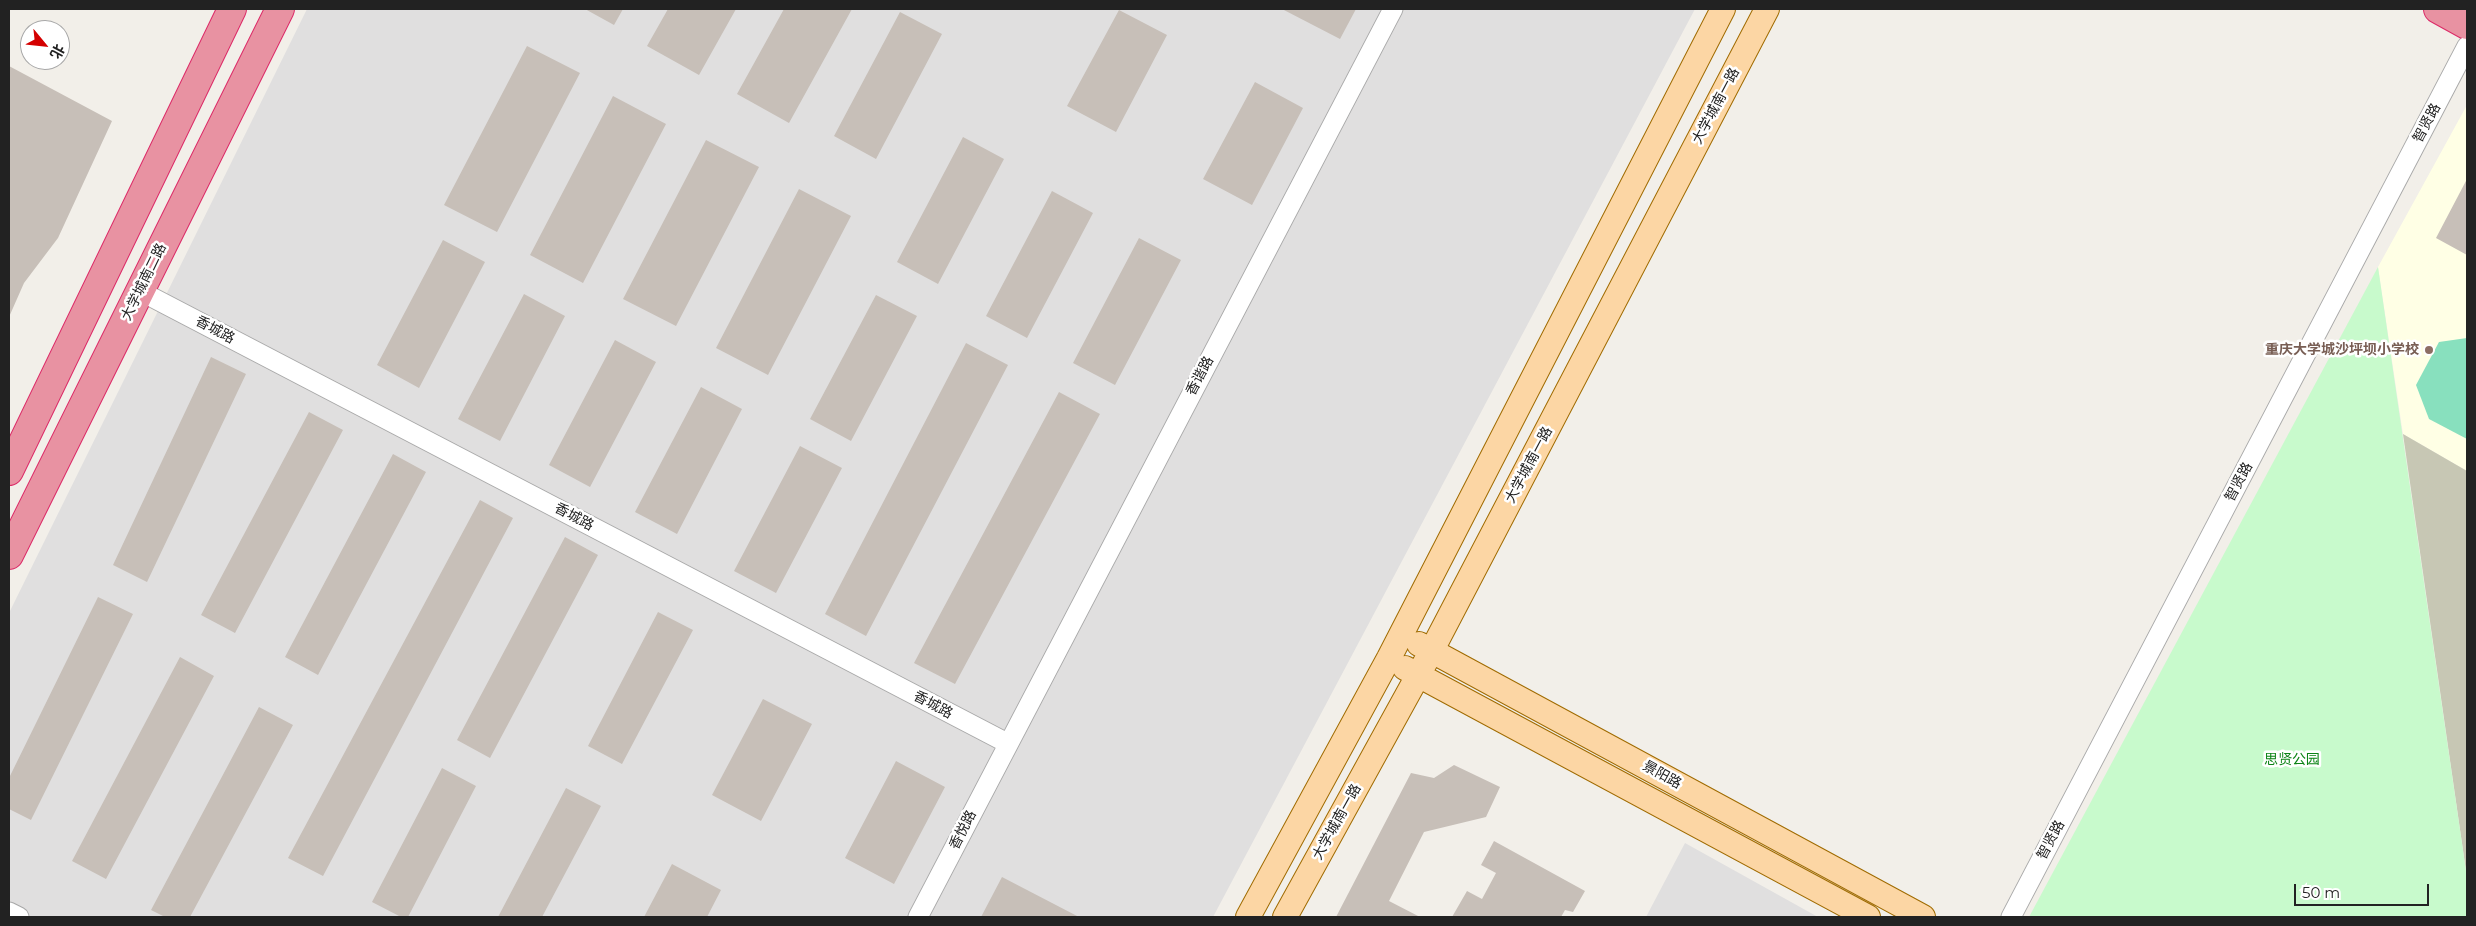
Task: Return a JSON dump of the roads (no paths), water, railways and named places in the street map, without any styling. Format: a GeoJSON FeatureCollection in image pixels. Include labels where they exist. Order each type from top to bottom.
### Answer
{"type":"FeatureCollection","features":[{"type":"Feature","properties":{"kind":"highway"},"geometry":{"type":"LineString","coordinates":[[9,471],[16,439],[232,9]]}},
{"type":"Feature","properties":{"kind":"highway","name":"大学城南二路"},"geometry":{"type":"LineString","coordinates":[[9,555],[280,9]]}},
{"type":"Feature","properties":{"kind":"highway"},"geometry":{"type":"LineString","coordinates":[[2438,9],[2467,25]]}},
{"type":"Feature","properties":{"kind":"main road"},"geometry":{"type":"LineString","coordinates":[[1248,917],[1388,658],[1723,9]]}},
{"type":"Feature","properties":{"kind":"main road","name":"大学城南一路"},"geometry":{"type":"LineString","coordinates":[[1284,917],[1432,650],[1767,9]]}},
{"type":"Feature","properties":{"kind":"main road","name":"景阳路"},"geometry":{"type":"LineString","coordinates":[[1400,635],[1432,650],[1923,917]]}},
{"type":"Feature","properties":{"kind":"main road","name":"景阳路"},"geometry":{"type":"LineString","coordinates":[[1388,658],[1868,917]]}},
{"type":"Feature","properties":{"kind":"street","name":"香谐路"},"geometry":{"type":"LineString","coordinates":[[1007,744],[1393,9]]}},
{"type":"Feature","properties":{"kind":"street","name":"智贤路"},"geometry":{"type":"LineString","coordinates":[[2011,917],[2467,46]]}},
{"type":"Feature","properties":{"kind":"street","name":"香城路"},"geometry":{"type":"LineString","coordinates":[[140,291],[1007,744]]}},
{"type":"Feature","properties":{"kind":"street","name":"香悦路"},"geometry":{"type":"LineString","coordinates":[[918,917],[1007,744]]}},
{"type":"Feature","properties":{"kind":"street"},"geometry":{"type":"LineString","coordinates":[[9,912],[18,917]]}},
{"type":"Feature","properties":{"kind":"place","name":"重庆大学城沙坪坝小学校"},"geometry":{"type":"Point","coordinates":[2429,350]}},
{"type":"Feature","properties":{"kind":"park label","name":"思贤公园"},"geometry":{"type":"Point","coordinates":[2292,760]}}]}
